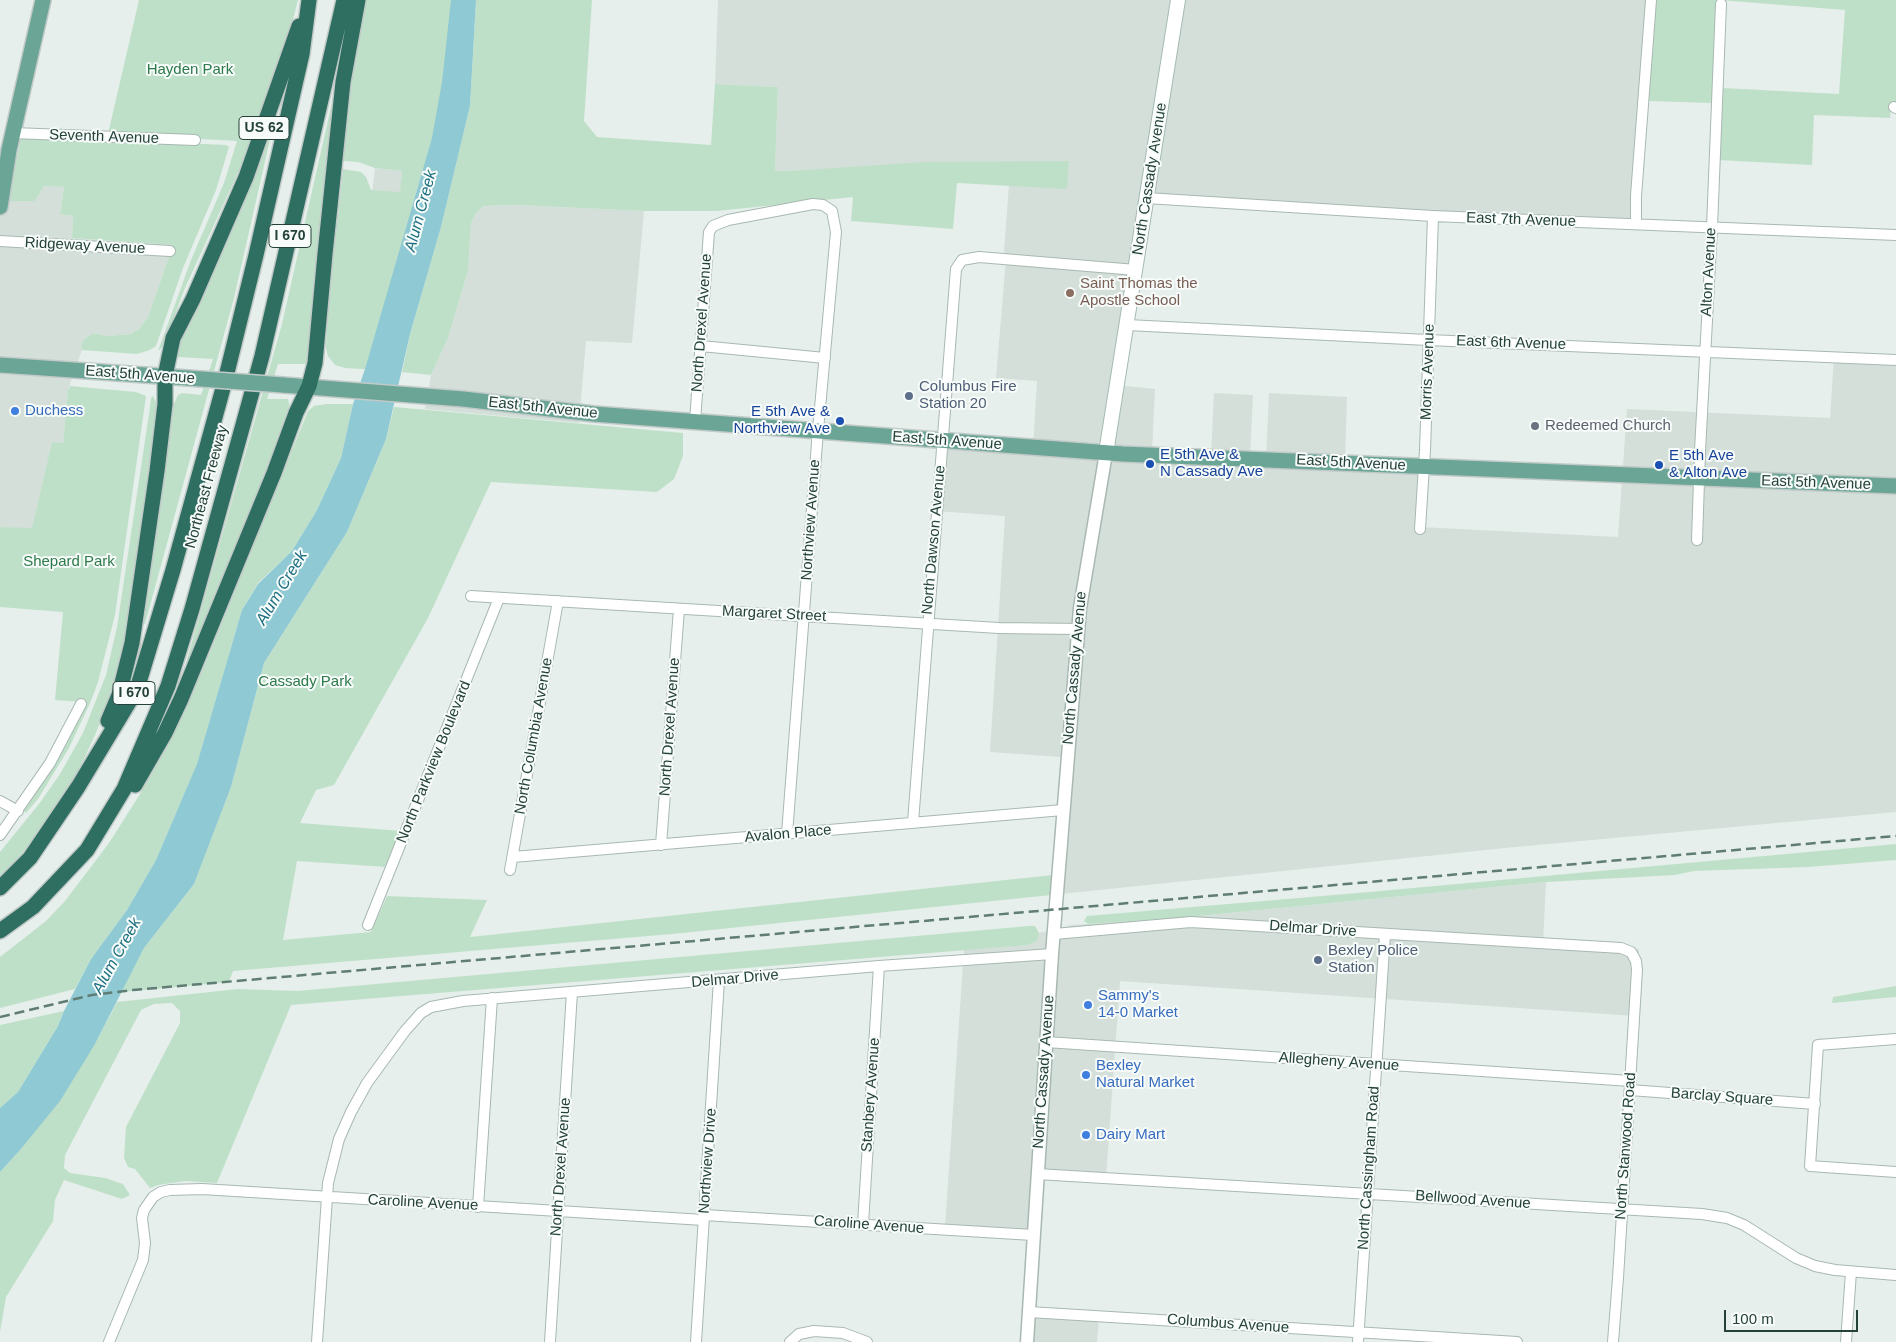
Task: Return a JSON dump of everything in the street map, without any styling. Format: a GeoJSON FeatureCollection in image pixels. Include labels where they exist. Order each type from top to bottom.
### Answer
{"type":"FeatureCollection","features":[{"type":"Feature","properties":{"kind":"highway","name":"US 62"},"geometry":{"type":"LineString","coordinates":[[165,376],[172,338],[193,299],[246,177],[309,0]]}},
{"type":"Feature","properties":{"kind":"highway","name":"Northeast Freeway"},"geometry":{"type":"LineString","coordinates":[[0,888],[30,858],[78,787],[136,689],[215,422],[302,54],[309,0]]}},
{"type":"Feature","properties":{"kind":"highway","name":"Northeast Freeway"},"geometry":{"type":"LineString","coordinates":[[0,931],[33,908],[87,850],[124,789],[168,686],[192,609],[262,356],[344,0]]}},
{"type":"Feature","properties":{"kind":"highway"},"geometry":{"type":"LineString","coordinates":[[94,838],[132,789],[164,734],[181,699],[274,474],[296,413],[310,386],[315,364],[324,254],[343,82],[358,0]]}},
{"type":"Feature","properties":{"kind":"highway"},"geometry":{"type":"LineString","coordinates":[[89,767],[119,695],[132,644],[158,471],[165,404],[165,376]]}},
{"type":"Feature","properties":{"kind":"main road"},"geometry":{"type":"LineString","coordinates":[[0,207],[13,134],[43,0]]}},
{"type":"Feature","properties":{"kind":"main road","name":"North Cassady Avenue"},"geometry":{"type":"LineString","coordinates":[[1106,453],[1178,0]]}},
{"type":"Feature","properties":{"kind":"main road","name":"East 5th Avenue"},"geometry":{"type":"LineString","coordinates":[[0,365],[437,396],[594,414],[1106,453],[1896,486]]}},
{"type":"Feature","properties":{"kind":"street"},"geometry":{"type":"LineString","coordinates":[[1636,224],[1636,196],[1651,0]]}},
{"type":"Feature","properties":{"kind":"street","name":"Alton Avenue"},"geometry":{"type":"LineString","coordinates":[[1697,540],[1721,4]]}},
{"type":"Feature","properties":{"kind":"street","name":"Seventh Avenue"},"geometry":{"type":"LineString","coordinates":[[13,134],[195,140]]}},
{"type":"Feature","properties":{"kind":"street","name":"East 7th Avenue"},"geometry":{"type":"LineString","coordinates":[[1146,198],[1433,216],[1896,235]]}},
{"type":"Feature","properties":{"kind":"street","name":"Northview Avenue"},"geometry":{"type":"LineString","coordinates":[[713,226],[728,220],[813,204],[824,205],[832,211],[836,232],[818,430],[787,834]]}},
{"type":"Feature","properties":{"kind":"street","name":"Morris Avenue"},"geometry":{"type":"LineString","coordinates":[[1420,529],[1433,216]]}},
{"type":"Feature","properties":{"kind":"street","name":"North Drexel Avenue"},"geometry":{"type":"LineString","coordinates":[[695,421],[708,238],[713,226]]}},
{"type":"Feature","properties":{"kind":"street","name":"Ridgeway Avenue"},"geometry":{"type":"LineString","coordinates":[[0,241],[170,251]]}},
{"type":"Feature","properties":{"kind":"street","name":"North Dawson Avenue"},"geometry":{"type":"LineString","coordinates":[[913,822],[956,269],[962,260],[979,257],[1136,270]]}},
{"type":"Feature","properties":{"kind":"street","name":"East 6th Avenue"},"geometry":{"type":"LineString","coordinates":[[1127,325],[1896,360]]}},
{"type":"Feature","properties":{"kind":"street"},"geometry":{"type":"LineString","coordinates":[[700,346],[825,358]]}},
{"type":"Feature","properties":{"kind":"street","name":"North Cassady Avenue"},"geometry":{"type":"LineString","coordinates":[[1027,1342],[1052,954],[1078,629],[1086,560],[1106,453]]}},
{"type":"Feature","properties":{"kind":"street","name":"Margaret Street"},"geometry":{"type":"LineString","coordinates":[[471,596],[999,628],[1078,629]]}},
{"type":"Feature","properties":{"kind":"street","name":"North Parkview Boulevard"},"geometry":{"type":"LineString","coordinates":[[368,926],[499,598]]}},
{"type":"Feature","properties":{"kind":"street","name":"North Columbia Avenue"},"geometry":{"type":"LineString","coordinates":[[510,870],[558,601]]}},
{"type":"Feature","properties":{"kind":"street","name":"North Drexel Avenue"},"geometry":{"type":"LineString","coordinates":[[661,845],[679,609]]}},
{"type":"Feature","properties":{"kind":"street"},"geometry":{"type":"LineString","coordinates":[[0,836],[50,763],[81,704]]}},
{"type":"Feature","properties":{"kind":"street"},"geometry":{"type":"LineString","coordinates":[[0,801],[18,811]]}},
{"type":"Feature","properties":{"kind":"street","name":"Avalon Place"},"geometry":{"type":"LineString","coordinates":[[513,857],[1063,810]]}},
{"type":"Feature","properties":{"kind":"street","name":"Delmar Drive"},"geometry":{"type":"LineString","coordinates":[[1054,934],[1191,922],[1621,948],[1631,952]]}},
{"type":"Feature","properties":{"kind":"street","name":"North Cassingham Road"},"geometry":{"type":"LineString","coordinates":[[1358,1337],[1385,934]]}},
{"type":"Feature","properties":{"kind":"street","name":"North Stanwood Road"},"geometry":{"type":"LineString","coordinates":[[1613,1342],[1637,970],[1636,961],[1631,952]]}},
{"type":"Feature","properties":{"kind":"street","name":"Delmar Drive"},"geometry":{"type":"LineString","coordinates":[[326,1197],[339,1138],[367,1083],[405,1031],[421,1013],[442,1004],[492,998],[879,966],[1052,954]]}},
{"type":"Feature","properties":{"kind":"street","name":"Stanbery Avenue"},"geometry":{"type":"LineString","coordinates":[[863,1224],[879,966]]}},
{"type":"Feature","properties":{"kind":"street","name":"Northview Drive"},"geometry":{"type":"LineString","coordinates":[[696,1342],[719,980]]}},
{"type":"Feature","properties":{"kind":"street","name":"North Drexel Avenue"},"geometry":{"type":"LineString","coordinates":[[550,1342],[572,992]]}},
{"type":"Feature","properties":{"kind":"street"},"geometry":{"type":"LineString","coordinates":[[478,1206],[492,998]]}},
{"type":"Feature","properties":{"kind":"street"},"geometry":{"type":"LineString","coordinates":[[1896,1039],[1818,1045],[1810,1166],[1896,1172]]}},
{"type":"Feature","properties":{"kind":"street","name":"Allegheny Avenue"},"geometry":{"type":"LineString","coordinates":[[1046,1042],[1376,1064],[1630,1086]]}},
{"type":"Feature","properties":{"kind":"street","name":"Barclay Square"},"geometry":{"type":"LineString","coordinates":[[1630,1086],[1815,1104]]}},
{"type":"Feature","properties":{"kind":"street","name":"Bellwood Avenue"},"geometry":{"type":"LineString","coordinates":[[1037,1174],[1702,1214],[1727,1218],[1762,1234],[1796,1258],[1814,1266],[1851,1272],[1896,1275]]}},
{"type":"Feature","properties":{"kind":"street","name":"Caroline Avenue"},"geometry":{"type":"LineString","coordinates":[[109,1342],[143,1260],[145,1243],[142,1218],[147,1204],[162,1192],[202,1188],[558,1211],[863,1224],[1034,1235]]}},
{"type":"Feature","properties":{"kind":"street"},"geometry":{"type":"LineString","coordinates":[[317,1342],[326,1197]]}},
{"type":"Feature","properties":{"kind":"street"},"geometry":{"type":"LineString","coordinates":[[1846,1342],[1851,1272]]}},
{"type":"Feature","properties":{"kind":"street","name":"Columbus Avenue"},"geometry":{"type":"LineString","coordinates":[[1029,1312],[1358,1337],[1517,1342]]}},
{"type":"Feature","properties":{"kind":"street"},"geometry":{"type":"LineString","coordinates":[[790,1342],[799,1334],[814,1331],[842,1333],[867,1342]]}},
{"type":"Feature","properties":{"kind":"shaded area"},"geometry":{"type":"Polygon","coordinates":[[[718,0],[1655,0],[1637,223],[1148,197],[1116,385],[1155,389],[1152,453],[1211,456],[1214,393],[1253,395],[1250,457],[1266,458],[1269,393],[1347,397],[1345,462],[1423,466],[1420,527],[1618,537],[1627,409],[1830,418],[1834,356],[1896,358],[1896,812],[1505,848],[1051,895],[1061,757],[990,752],[1005,516],[936,511],[942,439],[1033,448],[1037,381],[996,378],[1006,259],[1004,251],[1009,185],[1067,189],[805,170],[775,171],[778,87],[715,84],[718,0]]]}},
{"type":"Feature","properties":{"kind":"shaded area"},"geometry":{"type":"Polygon","coordinates":[[[375,168],[402,171],[400,196],[372,193],[375,168]]]}},
{"type":"Feature","properties":{"kind":"shaded area"},"geometry":{"type":"Polygon","coordinates":[[[44,186],[64,187],[60,214],[73,216],[72,238],[173,245],[148,317],[139,329],[131,334],[107,336],[93,333],[84,339],[81,345],[82,350],[68,390],[63,443],[52,443],[32,529],[0,527],[0,201],[35,201],[44,186]]]}},
{"type":"Feature","properties":{"kind":"shaded area"},"geometry":{"type":"Polygon","coordinates":[[[517,205],[644,211],[632,343],[586,341],[579,423],[425,409],[431,375],[448,338],[468,271],[471,223],[476,213],[484,206],[517,205]]]}},
{"type":"Feature","properties":{"kind":"shaded area"},"geometry":{"type":"Polygon","coordinates":[[[1546,882],[1543,943],[1639,949],[1636,1016],[1120,981],[1106,1178],[1038,1172],[1033,1234],[945,1227],[964,949],[1028,945],[1037,941],[1039,933],[1072,925],[1178,918],[1546,882]]]}},
{"type":"Feature","properties":{"kind":"shaded area"},"geometry":{"type":"Polygon","coordinates":[[[1028,1312],[1099,1317],[1097,1342],[1026,1342],[1028,1312]]]}},
{"type":"Feature","properties":{"kind":"green space","name":"Hayden Park"},"geometry":{"type":"Polygon","coordinates":[[[139,0],[298,0],[285,51],[252,142],[185,288],[167,336],[166,344],[158,351],[191,260],[224,183],[237,141],[108,134],[139,0]]]}},
{"type":"Feature","properties":{"kind":"green space"},"geometry":{"type":"Polygon","coordinates":[[[365,0],[457,0],[448,108],[427,157],[416,193],[379,370],[345,368],[335,365],[328,356],[326,348],[328,307],[343,169],[361,172],[366,177],[371,190],[400,192],[402,171],[375,168],[358,162],[343,161],[351,76],[365,0]]]}},
{"type":"Feature","properties":{"kind":"green space"},"geometry":{"type":"Polygon","coordinates":[[[476,0],[592,0],[584,121],[597,137],[711,145],[715,84],[778,87],[775,171],[923,162],[1069,161],[1067,189],[957,183],[953,229],[851,221],[853,197],[717,211],[644,211],[517,205],[484,206],[476,213],[471,223],[468,271],[448,338],[431,375],[402,372],[410,334],[441,227],[470,106],[476,0]]]}},
{"type":"Feature","properties":{"kind":"green space"},"geometry":{"type":"Polygon","coordinates":[[[1655,0],[1717,0],[1712,103],[1648,101],[1655,0]]]}},
{"type":"Feature","properties":{"kind":"green space"},"geometry":{"type":"Polygon","coordinates":[[[1719,0],[1896,0],[1896,103],[1891,103],[1890,118],[1814,115],[1812,165],[1718,160],[1722,88],[1839,94],[1845,10],[1719,0]]]}},
{"type":"Feature","properties":{"kind":"green space"},"geometry":{"type":"Polygon","coordinates":[[[333,98],[337,98],[307,364],[278,364],[267,399],[288,399],[291,411],[188,672],[184,670],[282,324],[333,98]]]}},
{"type":"Feature","properties":{"kind":"green space"},"geometry":{"type":"Polygon","coordinates":[[[267,132],[271,135],[234,298],[145,624],[141,623],[173,406],[178,395],[182,393],[201,395],[213,359],[178,357],[178,346],[267,132]]]}},
{"type":"Feature","properties":{"kind":"green space"},"geometry":{"type":"Polygon","coordinates":[[[21,136],[111,142],[226,145],[229,147],[216,190],[183,268],[156,346],[150,350],[137,354],[82,350],[81,345],[84,339],[93,333],[107,336],[131,334],[139,329],[148,317],[173,245],[72,238],[73,216],[60,214],[64,187],[44,186],[35,201],[9,201],[21,136]]]}},
{"type":"Feature","properties":{"kind":"green space","name":"Shepard Park"},"geometry":{"type":"Polygon","coordinates":[[[70,386],[136,392],[146,396],[115,615],[98,682],[69,748],[38,799],[26,813],[23,810],[82,702],[55,700],[63,612],[0,607],[0,527],[32,528],[52,442],[63,443],[70,386]]]}},
{"type":"Feature","properties":{"kind":"green space"},"geometry":{"type":"Polygon","coordinates":[[[153,396],[158,406],[127,631],[110,695],[96,733],[74,780],[39,834],[0,878],[0,852],[39,804],[60,774],[83,733],[106,675],[117,627],[151,398],[153,396]]]}},
{"type":"Feature","properties":{"kind":"green space"},"geometry":{"type":"Polygon","coordinates":[[[353,404],[341,458],[317,510],[292,551],[258,583],[242,610],[197,765],[156,860],[127,910],[91,959],[75,989],[0,1008],[0,957],[46,921],[65,901],[109,843],[140,794],[166,747],[204,667],[308,411],[314,406],[353,404]]]}},
{"type":"Feature","properties":{"kind":"green space","name":"Cassady Park"},"geometry":{"type":"Polygon","coordinates":[[[394,407],[683,433],[683,456],[674,479],[657,492],[491,482],[428,618],[334,785],[316,790],[300,823],[402,831],[387,867],[297,861],[283,940],[371,932],[387,896],[487,900],[470,937],[1053,875],[1051,895],[672,934],[233,971],[229,982],[121,992],[144,948],[194,884],[231,787],[264,663],[347,532],[386,439],[394,407]]]}},
{"type":"Feature","properties":{"kind":"green space"},"geometry":{"type":"Polygon","coordinates":[[[1896,844],[1896,860],[1808,867],[1694,871],[1675,875],[1546,882],[1178,918],[1088,924],[1084,921],[1087,916],[1896,844]]]}},
{"type":"Feature","properties":{"kind":"green space"},"geometry":{"type":"Polygon","coordinates":[[[1035,926],[1039,933],[1037,941],[1028,945],[291,1005],[217,1183],[185,1181],[150,1188],[135,1169],[128,1167],[124,1158],[126,1127],[180,1023],[180,1011],[172,1003],[154,1004],[141,1010],[65,1155],[64,1168],[70,1173],[105,1178],[123,1184],[130,1195],[122,1199],[64,1180],[55,1200],[53,1221],[6,1297],[0,1332],[0,1172],[20,1150],[95,1044],[117,1002],[238,989],[297,991],[1035,926]]]}},
{"type":"Feature","properties":{"kind":"green space"},"geometry":{"type":"Polygon","coordinates":[[[1896,986],[1896,997],[1832,1003],[1833,997],[1896,986]]]}},
{"type":"Feature","properties":{"kind":"green space"},"geometry":{"type":"Polygon","coordinates":[[[64,1011],[58,1026],[18,1092],[0,1108],[0,1025],[64,1011]]]}},
{"type":"Feature","properties":{"kind":"water","name":"Alum Creek"},"geometry":{"type":"Polygon","coordinates":[[[451,0],[476,0],[470,106],[441,227],[410,334],[386,439],[347,532],[264,663],[231,787],[194,884],[144,948],[95,1044],[60,1101],[0,1172],[0,1108],[18,1092],[58,1026],[91,959],[127,910],[156,860],[197,764],[242,610],[258,584],[292,551],[317,510],[341,458],[353,404],[365,369],[432,138],[442,82],[451,0]]]}},
{"type":"Feature","properties":{"kind":"railway"},"geometry":{"type":"LineString","coordinates":[[0,1017],[92,995],[133,990],[1896,836]]}},
{"type":"Feature","properties":{"kind":"place","name":"Saint Thomas the Apostle School"},"geometry":{"type":"Point","coordinates":[1070,293]}},
{"type":"Feature","properties":{"kind":"place","name":"Columbus Fire Station 20"},"geometry":{"type":"Point","coordinates":[909,396]}},
{"type":"Feature","properties":{"kind":"place","name":"Duchess"},"geometry":{"type":"Point","coordinates":[15,411]}},
{"type":"Feature","properties":{"kind":"place","name":"E 5th Ave & Northview Ave"},"geometry":{"type":"Point","coordinates":[840,421]}},
{"type":"Feature","properties":{"kind":"place","name":"Redeemed Church"},"geometry":{"type":"Point","coordinates":[1535,426]}},
{"type":"Feature","properties":{"kind":"place","name":"E 5th Ave & N Cassady Ave"},"geometry":{"type":"Point","coordinates":[1150,464]}},
{"type":"Feature","properties":{"kind":"place","name":"E 5th Ave & Alton Ave"},"geometry":{"type":"Point","coordinates":[1659,465]}},
{"type":"Feature","properties":{"kind":"place","name":"Bexley Police Station"},"geometry":{"type":"Point","coordinates":[1318,960]}},
{"type":"Feature","properties":{"kind":"place","name":"Sammy's 14-0 Market"},"geometry":{"type":"Point","coordinates":[1088,1005]}},
{"type":"Feature","properties":{"kind":"place","name":"Bexley Natural Market"},"geometry":{"type":"Point","coordinates":[1086,1075]}},
{"type":"Feature","properties":{"kind":"place","name":"Dairy Mart"},"geometry":{"type":"Point","coordinates":[1086,1135]}}]}
